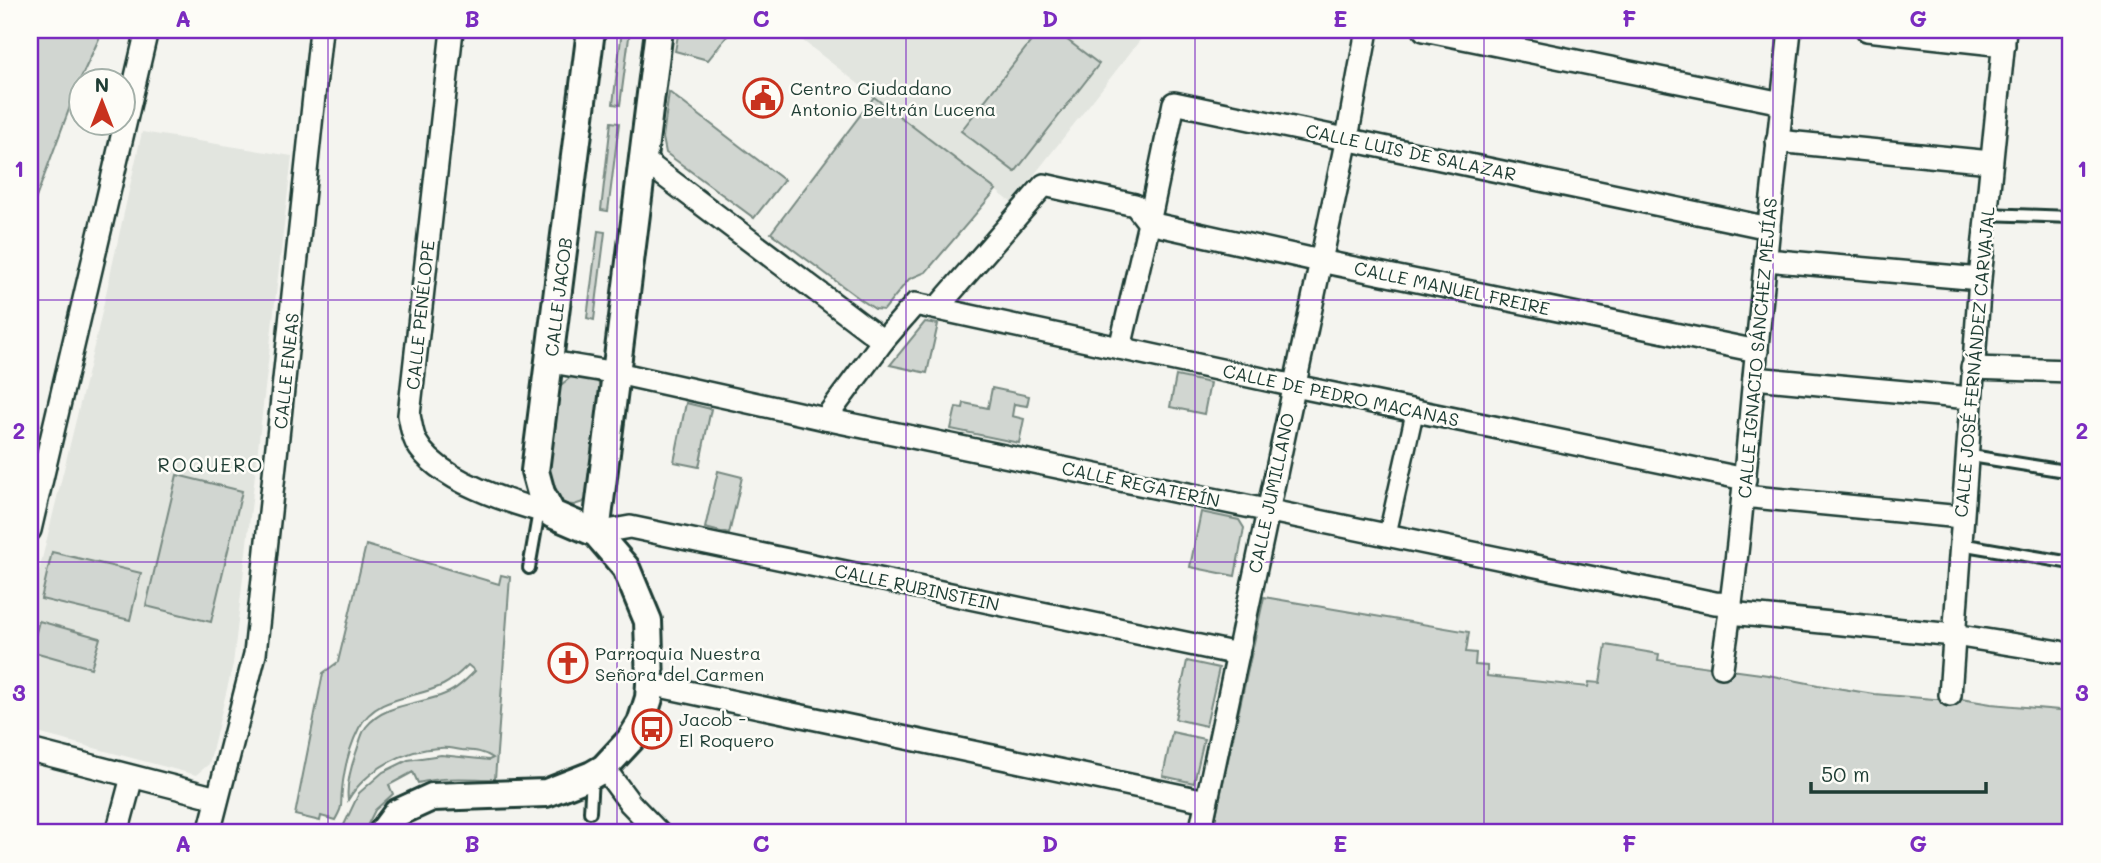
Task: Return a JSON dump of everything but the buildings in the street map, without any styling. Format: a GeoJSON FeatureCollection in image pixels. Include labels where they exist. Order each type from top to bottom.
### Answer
{"type":"FeatureCollection","features":[{"type":"Feature","properties":{"kind":"street"},"geometry":{"type":"LineString","coordinates":[[30,530],[148,30]]}},
{"type":"Feature","properties":{"kind":"street","name":"CALLE ENEAS"},"geometry":{"type":"LineString","coordinates":[[209,833],[255,654],[321,30]]}},
{"type":"Feature","properties":{"kind":"street","name":"CALLE PENÉLOPE"},"geometry":{"type":"LineString","coordinates":[[452,30],[409,415],[415,441],[429,459],[447,472],[494,496],[546,512]]}},
{"type":"Feature","properties":{"kind":"street","name":"CALLE JACOB"},"geometry":{"type":"LineString","coordinates":[[546,512],[535,471],[551,362],[591,30]]}},
{"type":"Feature","properties":{"kind":"street"},"geometry":{"type":"LineString","coordinates":[[597,533],[659,30]]}},
{"type":"Feature","properties":{"kind":"street","name":"CALLE JUMILLANO"},"geometry":{"type":"LineString","coordinates":[[1200,833],[1347,138],[1367,30]]}},
{"type":"Feature","properties":{"kind":"street"},"geometry":{"type":"LineString","coordinates":[[1424,30],[1782,103]]}},
{"type":"Feature","properties":{"kind":"street","name":"CALLE IGNACIO SÁNCHEZ MEJÍAS"},"geometry":{"type":"LineString","coordinates":[[1722,667],[1744,488],[1790,30]]}},
{"type":"Feature","properties":{"kind":"street"},"geometry":{"type":"LineString","coordinates":[[1867,30],[2005,37]]}},
{"type":"Feature","properties":{"kind":"street","name":"CALLE JOSÉ FERNÁNDEZ CARVAJAL"},"geometry":{"type":"LineString","coordinates":[[1950,695],[1972,368],[2005,37]]}},
{"type":"Feature","properties":{"kind":"street","name":"CALLE LUIS DE SALAZAR"},"geometry":{"type":"LineString","coordinates":[[1149,223],[1174,103],[1769,228]]}},
{"type":"Feature","properties":{"kind":"street"},"geometry":{"type":"LineString","coordinates":[[1777,141],[1991,162]]}},
{"type":"Feature","properties":{"kind":"street"},"geometry":{"type":"LineString","coordinates":[[642,159],[883,341]]}},
{"type":"Feature","properties":{"kind":"street","name":"CALLE MANUEL FREIRE"},"geometry":{"type":"LineString","coordinates":[[937,308],[1044,186],[1135,205],[1149,223],[1757,351]]}},
{"type":"Feature","properties":{"kind":"street"},"geometry":{"type":"LineString","coordinates":[[1120,348],[1149,223]]}},
{"type":"Feature","properties":{"kind":"street"},"geometry":{"type":"LineString","coordinates":[[1766,260],[1980,279]]}},
{"type":"Feature","properties":{"kind":"street"},"geometry":{"type":"LineString","coordinates":[[825,419],[883,341],[915,304],[937,308]]}},
{"type":"Feature","properties":{"kind":"street","name":"CALLE DE PEDRO MACANAS"},"geometry":{"type":"LineString","coordinates":[[937,308],[1415,411],[1744,488],[1961,517]]}},
{"type":"Feature","properties":{"kind":"street","name":"CALLE REGATERÍN"},"geometry":{"type":"LineString","coordinates":[[551,362],[617,373],[1731,608],[1954,635],[2067,653]]}},
{"type":"Feature","properties":{"kind":"street"},"geometry":{"type":"LineString","coordinates":[[1972,368],[2071,371]]}},
{"type":"Feature","properties":{"kind":"street"},"geometry":{"type":"LineString","coordinates":[[1754,378],[1970,398]]}},
{"type":"Feature","properties":{"kind":"street"},"geometry":{"type":"LineString","coordinates":[[1387,537],[1415,411]]}},
{"type":"Feature","properties":{"kind":"street"},"geometry":{"type":"LineString","coordinates":[[382,833],[397,813],[432,797],[546,793],[598,772],[631,739],[641,723],[649,698],[650,684],[648,621],[626,568],[597,533],[546,512]]}},
{"type":"Feature","properties":{"kind":"street","name":"CALLE RUBINSTEIN"},"geometry":{"type":"LineString","coordinates":[[597,533],[630,527],[1238,654]]}},
{"type":"Feature","properties":{"kind":"street"},"geometry":{"type":"LineString","coordinates":[[650,684],[1206,801]]}},
{"type":"Feature","properties":{"kind":"street"},"geometry":{"type":"LineString","coordinates":[[30,750],[217,798]]}},
{"type":"Feature","properties":{"kind":"street"},"geometry":{"type":"LineString","coordinates":[[598,772],[659,833]]}},
{"type":"Feature","properties":{"kind":"street"},"geometry":{"type":"LineString","coordinates":[[117,833],[132,777]]}},
{"type":"Feature","properties":{"kind":"lane"},"geometry":{"type":"LineString","coordinates":[[1986,214],[2071,216]]}},
{"type":"Feature","properties":{"kind":"lane"},"geometry":{"type":"LineString","coordinates":[[1965,455],[2071,472]]}},
{"type":"Feature","properties":{"kind":"lane"},"geometry":{"type":"LineString","coordinates":[[529,568],[546,512]]}},
{"type":"Feature","properties":{"kind":"lane"},"geometry":{"type":"LineString","coordinates":[[1960,544],[2071,563]]}},
{"type":"Feature","properties":{"kind":"lane"},"geometry":{"type":"LineString","coordinates":[[590,812],[598,772]]}},
{"type":"Feature","properties":{"kind":"shaded area"},"geometry":{"type":"Polygon","coordinates":[[[30,30],[103,30],[86,66],[66,66],[66,118],[30,214],[30,30]]]}},
{"type":"Feature","properties":{"kind":"shaded area"},"geometry":{"type":"Polygon","coordinates":[[[622,30],[630,30],[620,105],[613,104],[622,30]]]}},
{"type":"Feature","properties":{"kind":"shaded area"},"geometry":{"type":"Polygon","coordinates":[[[689,30],[732,30],[708,60],[675,51],[678,35],[688,36],[689,30]]]}},
{"type":"Feature","properties":{"kind":"shaded area"},"geometry":{"type":"Polygon","coordinates":[[[789,30],[1148,30],[1012,203],[789,30]]]}},
{"type":"Feature","properties":{"kind":"shaded area"},"geometry":{"type":"Polygon","coordinates":[[[1040,30],[1054,30],[1099,64],[1015,172],[961,131],[1040,30]]]}},
{"type":"Feature","properties":{"kind":"shaded area"},"geometry":{"type":"Polygon","coordinates":[[[669,92],[784,180],[754,218],[666,153],[663,138],[669,92]]]}},
{"type":"Feature","properties":{"kind":"shaded area"},"geometry":{"type":"Polygon","coordinates":[[[874,97],[996,190],[926,272],[909,279],[884,310],[875,309],[860,299],[771,233],[874,97]]]}},
{"type":"Feature","properties":{"kind":"shaded area"},"geometry":{"type":"Polygon","coordinates":[[[611,122],[619,123],[608,211],[601,210],[611,122]]]}},
{"type":"Feature","properties":{"kind":"shaded area"},"geometry":{"type":"Polygon","coordinates":[[[142,132],[292,156],[233,664],[209,764],[196,775],[30,731],[30,608],[97,334],[142,132]]]}},
{"type":"Feature","properties":{"kind":"shaded area"},"geometry":{"type":"Polygon","coordinates":[[[598,231],[605,232],[594,320],[587,318],[598,231]]]}},
{"type":"Feature","properties":{"kind":"shaded area"},"geometry":{"type":"Polygon","coordinates":[[[925,322],[938,324],[927,373],[890,365],[925,322]]]}},
{"type":"Feature","properties":{"kind":"shaded area"},"geometry":{"type":"Polygon","coordinates":[[[580,375],[596,380],[602,387],[592,494],[583,502],[574,505],[556,500],[546,483],[557,388],[571,377],[580,375]]]}},
{"type":"Feature","properties":{"kind":"shaded area"},"geometry":{"type":"Polygon","coordinates":[[[1176,376],[1210,383],[1204,414],[1170,407],[1176,376]]]}},
{"type":"Feature","properties":{"kind":"shaded area"},"geometry":{"type":"Polygon","coordinates":[[[992,388],[1029,396],[1027,406],[1014,404],[1012,416],[1024,419],[1019,443],[951,429],[956,407],[963,408],[964,403],[988,408],[992,388]]]}},
{"type":"Feature","properties":{"kind":"shaded area"},"geometry":{"type":"Polygon","coordinates":[[[686,403],[711,409],[699,467],[674,462],[686,403]]]}},
{"type":"Feature","properties":{"kind":"shaded area"},"geometry":{"type":"Polygon","coordinates":[[[718,471],[742,477],[729,534],[705,528],[718,471]]]}},
{"type":"Feature","properties":{"kind":"shaded area"},"geometry":{"type":"Polygon","coordinates":[[[177,475],[242,491],[211,622],[146,606],[177,475]]]}},
{"type":"Feature","properties":{"kind":"shaded area"},"geometry":{"type":"Polygon","coordinates":[[[1201,512],[1239,520],[1244,528],[1235,576],[1190,567],[1201,512]]]}},
{"type":"Feature","properties":{"kind":"shaded area"},"geometry":{"type":"Polygon","coordinates":[[[366,545],[499,584],[501,575],[510,577],[495,779],[447,779],[418,783],[413,772],[389,785],[393,794],[375,810],[364,832],[343,827],[359,793],[383,772],[408,760],[441,755],[489,760],[493,758],[478,752],[448,748],[413,752],[387,763],[365,779],[348,800],[351,770],[366,727],[392,709],[435,698],[453,690],[475,671],[468,665],[443,685],[397,699],[375,709],[366,717],[350,750],[344,774],[341,808],[335,820],[321,816],[320,821],[295,815],[323,673],[338,662],[366,545]]]}},
{"type":"Feature","properties":{"kind":"shaded area"},"geometry":{"type":"Polygon","coordinates":[[[52,552],[141,573],[130,620],[41,599],[52,552]]]}},
{"type":"Feature","properties":{"kind":"shaded area"},"geometry":{"type":"Polygon","coordinates":[[[1264,597],[1469,632],[1466,652],[1476,653],[1475,665],[1487,666],[1487,676],[1588,687],[1589,682],[1600,683],[1606,645],[1659,654],[1658,660],[1768,675],[1874,694],[1961,699],[2071,711],[2071,833],[1212,833],[1264,597]]]}},
{"type":"Feature","properties":{"kind":"shaded area"},"geometry":{"type":"Polygon","coordinates":[[[39,621],[100,638],[91,668],[31,651],[39,621]]]}},
{"type":"Feature","properties":{"kind":"shaded area"},"geometry":{"type":"Polygon","coordinates":[[[1187,661],[1219,668],[1206,726],[1175,719],[1187,661]]]}},
{"type":"Feature","properties":{"kind":"shaded area"},"geometry":{"type":"Polygon","coordinates":[[[1172,732],[1204,739],[1194,783],[1163,776],[1172,732]]]}},
{"type":"Feature","properties":{"kind":"place","name":"Centro Ciudadano Antonio Beltrán Lucena"},"geometry":{"type":"Point","coordinates":[763,98]}},
{"type":"Feature","properties":{"kind":"place","name":"Parroquia Nuestra Señora del Carmen"},"geometry":{"type":"Point","coordinates":[568,663]}},
{"type":"Feature","properties":{"kind":"place","name":"Jacob - El Roquero"},"geometry":{"type":"Point","coordinates":[652,729]}},
{"type":"Feature","properties":{"kind":"district","name":"ROQUERO"},"geometry":{"type":"Point","coordinates":[211,464]}}]}
